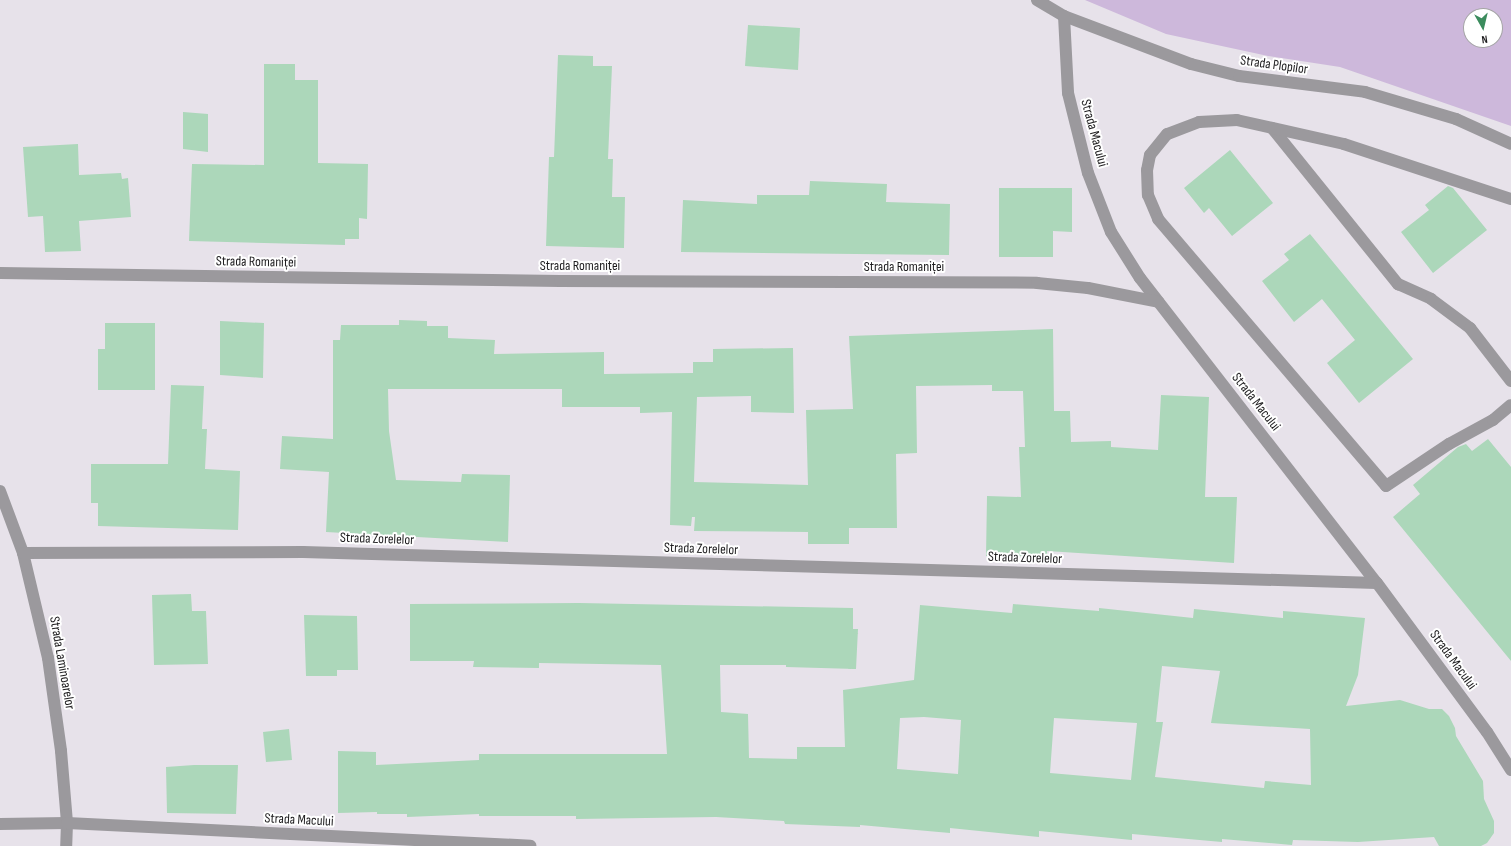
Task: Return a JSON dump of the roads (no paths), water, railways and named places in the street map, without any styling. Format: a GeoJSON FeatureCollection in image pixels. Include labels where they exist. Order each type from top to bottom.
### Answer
{"type":"FeatureCollection","features":[{"type":"Feature","properties":{"kind":"street","name":"Strada Plopilor"},"geometry":{"type":"LineString","coordinates":[[1037,0],[1064,16],[1191,64],[1239,76],[1365,92],[1456,119],[1511,144]]}},
{"type":"Feature","properties":{"kind":"street","name":"Strada Macului"},"geometry":{"type":"LineString","coordinates":[[1064,16],[1068,93],[1088,172],[1111,232],[1159,302],[1377,583],[1507,754],[1511,770]]}},
{"type":"Feature","properties":{"kind":"street"},"geometry":{"type":"LineString","coordinates":[[1511,199],[1344,144],[1237,120],[1199,122],[1167,134],[1150,155],[1148,195],[1158,219],[1386,486],[1449,444],[1493,420],[1511,404]]}},
{"type":"Feature","properties":{"kind":"street"},"geometry":{"type":"LineString","coordinates":[[1272,128],[1398,284],[1431,299],[1470,328],[1511,380]]}},
{"type":"Feature","properties":{"kind":"street","name":"Strada Romaniței"},"geometry":{"type":"LineString","coordinates":[[0,273],[560,281],[1037,283],[1088,288],[1159,302]]}},
{"type":"Feature","properties":{"kind":"street","name":"Strada Laminoarelor"},"geometry":{"type":"LineString","coordinates":[[0,491],[23,553],[48,658],[61,751],[67,823],[66,846]]}},
{"type":"Feature","properties":{"kind":"street","name":"Strada Zorelelor"},"geometry":{"type":"LineString","coordinates":[[23,553],[303,552],[1377,583]]}},
{"type":"Feature","properties":{"kind":"street","name":"Strada Macului"},"geometry":{"type":"LineString","coordinates":[[0,824],[67,823],[530,846]]}}]}
